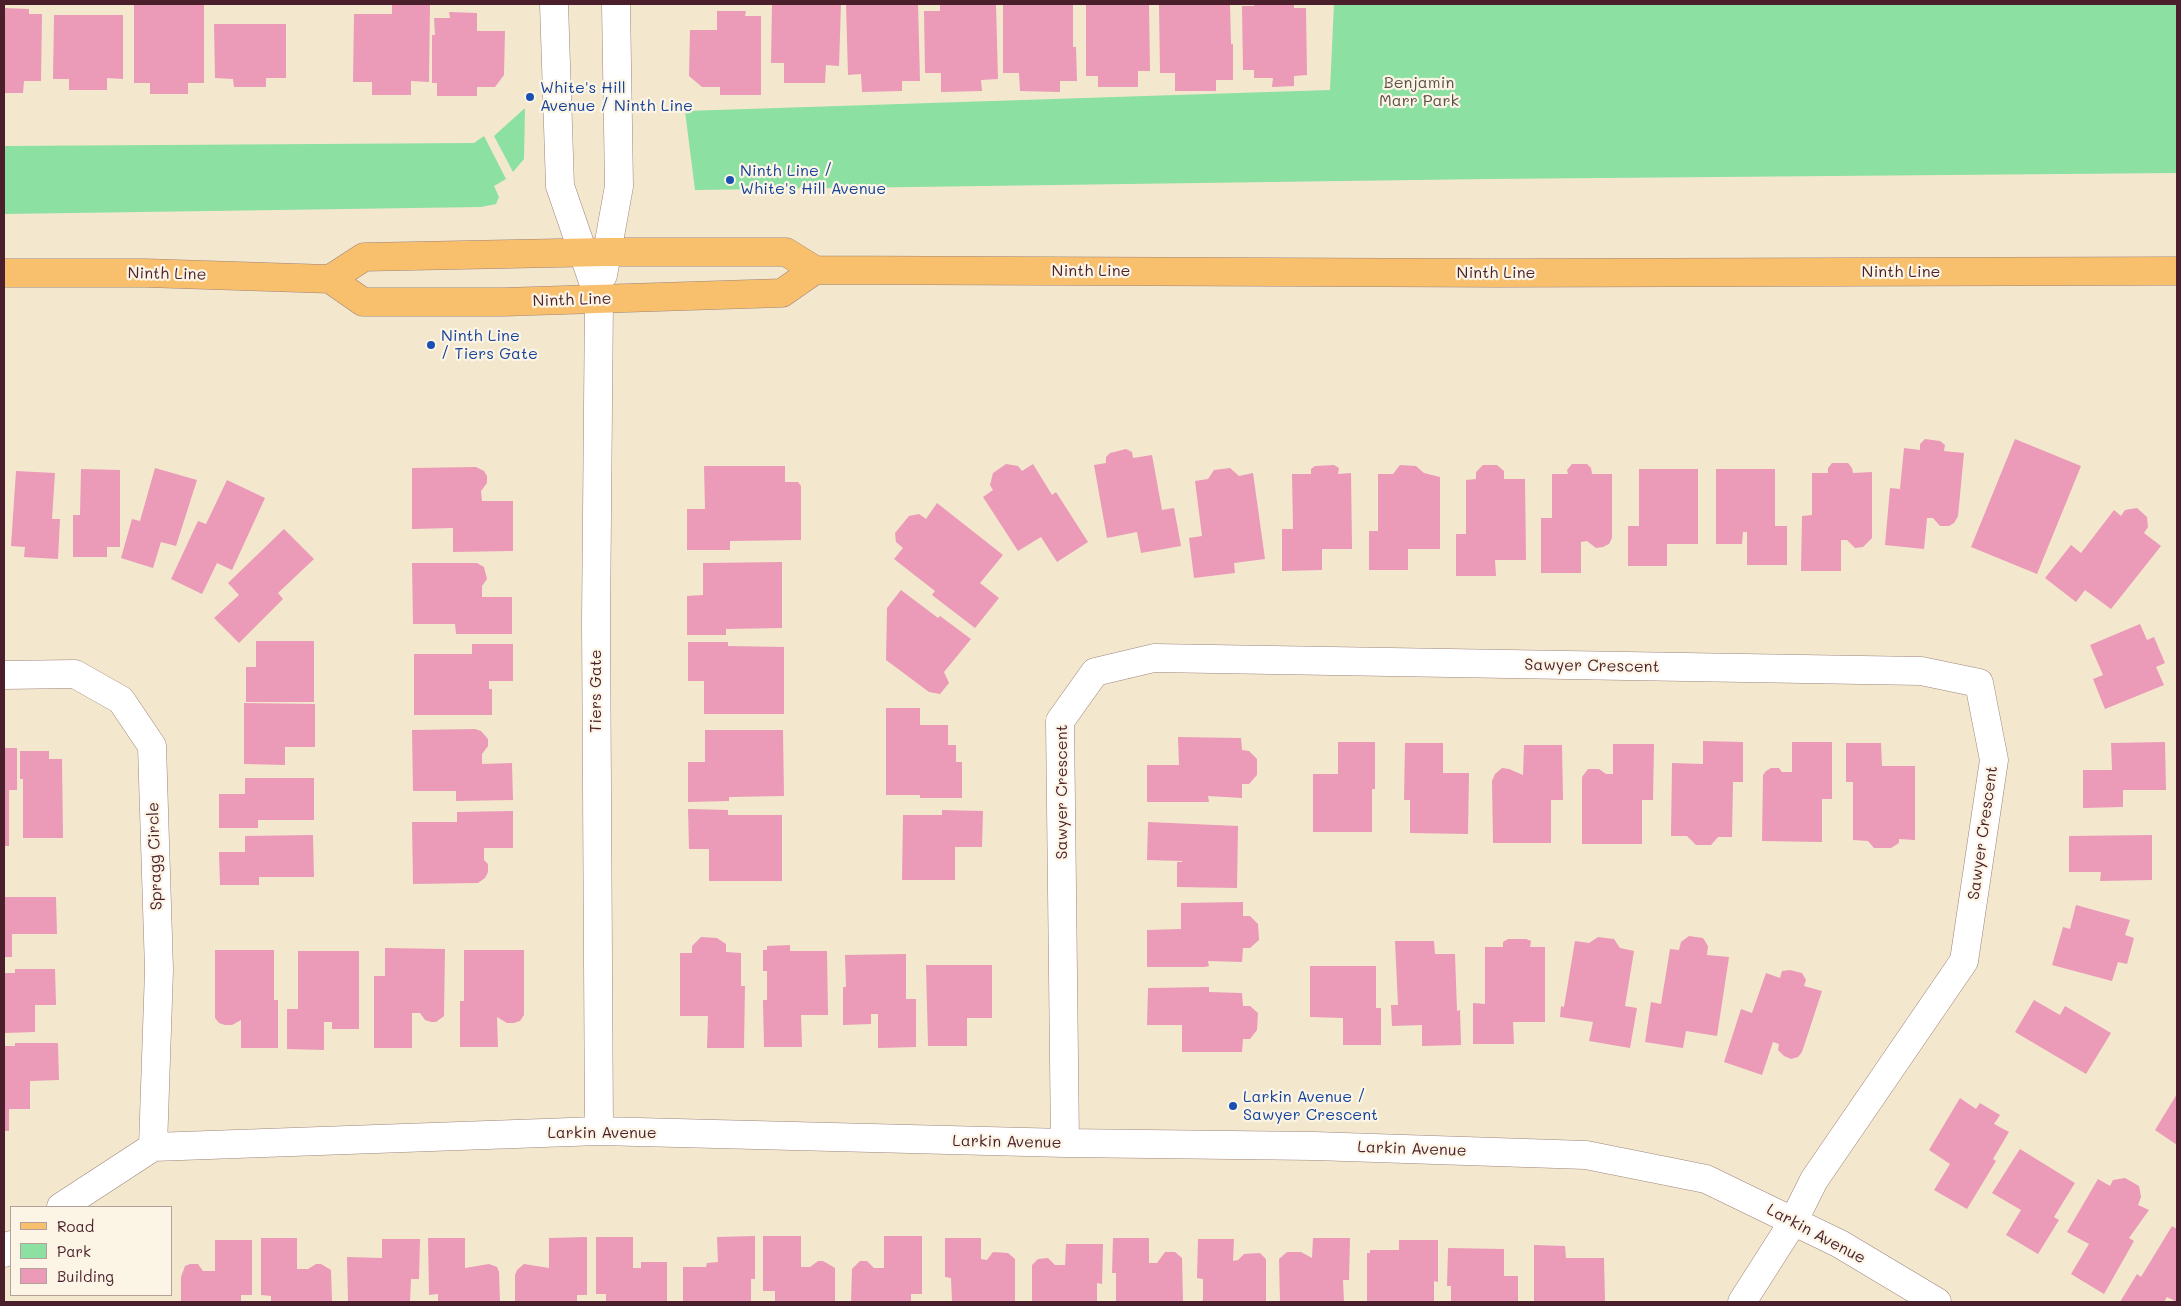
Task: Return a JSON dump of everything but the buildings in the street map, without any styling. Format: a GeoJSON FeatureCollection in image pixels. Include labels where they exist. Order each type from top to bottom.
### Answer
{"type":"FeatureCollection","features":[{"type":"Feature","properties":{"kind":"main road"},"geometry":{"type":"LineString","coordinates":[[330,279],[364,257],[595,252],[786,252],[815,270]]}},
{"type":"Feature","properties":{"kind":"main road","name":"Ninth Line"},"geometry":{"type":"LineString","coordinates":[[4,273],[145,273],[330,279],[363,302],[503,302],[782,293],[815,270],[1489,273],[2177,271]]}},
{"type":"Feature","properties":{"kind":"street"},"geometry":{"type":"LineString","coordinates":[[554,4],[560,186],[595,252]]}},
{"type":"Feature","properties":{"kind":"street","name":"Tiers Gate"},"geometry":{"type":"LineString","coordinates":[[599,1132],[596,631],[598,299],[595,252],[619,186],[616,4]]}},
{"type":"Feature","properties":{"kind":"street","name":"Sawyer Crescent"},"geometry":{"type":"LineString","coordinates":[[1065,1144],[1060,720],[1096,672],[1154,658],[1921,670],[1979,683],[1994,760],[1964,961],[1814,1180],[1793,1222]]}},
{"type":"Feature","properties":{"kind":"street","name":"Spragg Circle"},"geometry":{"type":"LineString","coordinates":[[4,675],[75,674],[121,700],[152,746],[159,970],[154,1147]]}},
{"type":"Feature","properties":{"kind":"street","name":"Larkin Avenue"},"geometry":{"type":"LineString","coordinates":[[154,1147],[599,1132],[1065,1144],[1314,1146],[1586,1155],[1706,1179],[1840,1244],[1937,1302]]}},
{"type":"Feature","properties":{"kind":"street"},"geometry":{"type":"LineString","coordinates":[[63,1206],[154,1147]]}},
{"type":"Feature","properties":{"kind":"street"},"geometry":{"type":"LineString","coordinates":[[1742,1302],[1793,1222]]}},
{"type":"Feature","properties":{"kind":"green space","name":"Benjamin Marr Park"},"geometry":{"type":"Polygon","coordinates":[[[1334,4],[2177,4],[2177,173],[1487,179],[695,190],[685,111],[1330,90],[1334,4]]]}},
{"type":"Feature","properties":{"kind":"green space"},"geometry":{"type":"Polygon","coordinates":[[[525,108],[524,159],[513,172],[494,136],[525,108]]]}},
{"type":"Feature","properties":{"kind":"green space"},"geometry":{"type":"Polygon","coordinates":[[[484,136],[506,179],[494,186],[499,197],[496,204],[481,207],[4,214],[4,146],[474,143],[484,136]]]}},
{"type":"Feature","properties":{"kind":"place","name":"White's Hill Avenue / Ninth Line"},"geometry":{"type":"Point","coordinates":[530,97]}},
{"type":"Feature","properties":{"kind":"place","name":"Ninth Line / White's Hill Avenue"},"geometry":{"type":"Point","coordinates":[730,180]}},
{"type":"Feature","properties":{"kind":"place","name":"Ninth Line / Tiers Gate"},"geometry":{"type":"Point","coordinates":[431,345]}},
{"type":"Feature","properties":{"kind":"place","name":"Larkin Avenue / Sawyer Crescent"},"geometry":{"type":"Point","coordinates":[1233,1106]}}]}
